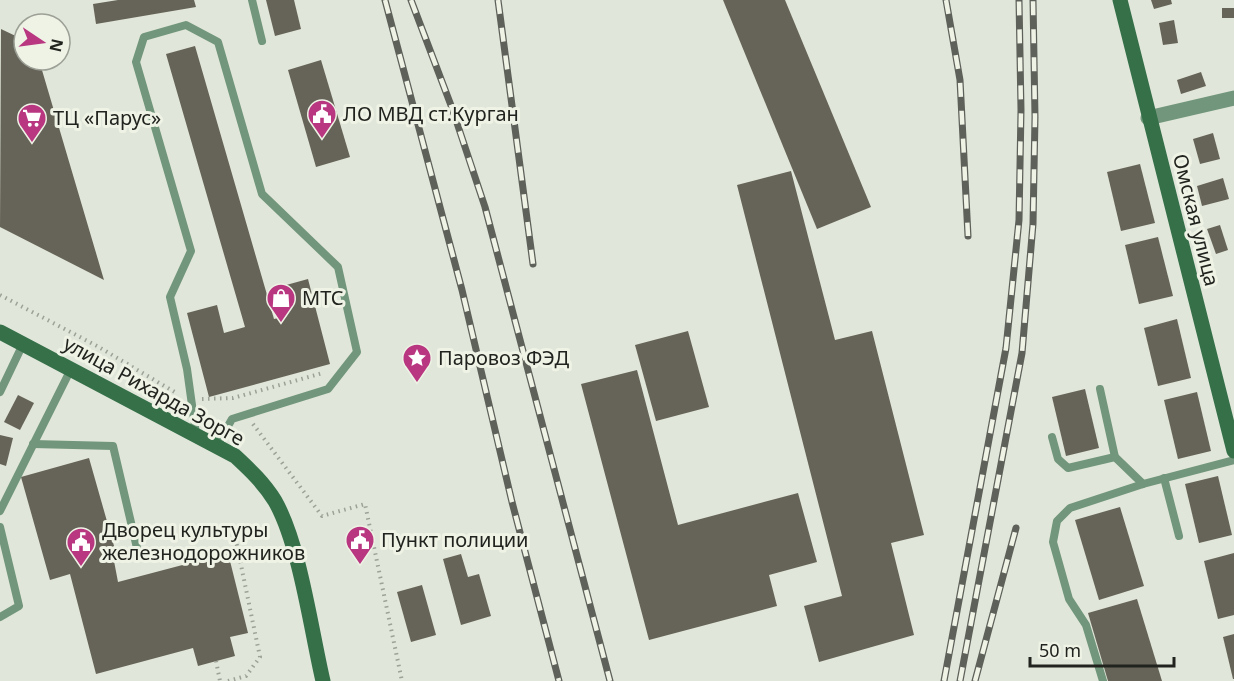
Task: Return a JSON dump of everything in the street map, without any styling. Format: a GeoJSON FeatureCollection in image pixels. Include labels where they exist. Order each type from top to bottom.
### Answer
{"type":"FeatureCollection","features":[{"type":"Feature","properties":{"kind":"main road","name":"Омская улица"},"geometry":{"type":"LineString","coordinates":[[1120,0],[1234,451]]}},
{"type":"Feature","properties":{"kind":"main road","name":"улица Рихарда Зорге"},"geometry":{"type":"LineString","coordinates":[[0,332],[235,456],[258,478],[275,501],[287,527],[323,681]]}},
{"type":"Feature","properties":{"kind":"main road"},"geometry":{"type":"LineString","coordinates":[[312,681],[314,641]]}},
{"type":"Feature","properties":{"kind":"street"},"geometry":{"type":"LineString","coordinates":[[1149,118],[1234,98]]}},
{"type":"Feature","properties":{"kind":"lane"},"geometry":{"type":"LineString","coordinates":[[252,0],[262,41]]}},
{"type":"Feature","properties":{"kind":"lane"},"geometry":{"type":"LineString","coordinates":[[196,436],[191,399],[170,297],[191,251],[135,62],[144,38],[186,25],[218,42],[262,194],[338,267],[357,352],[328,389],[232,418],[216,447]]}},
{"type":"Feature","properties":{"kind":"lane"},"geometry":{"type":"LineString","coordinates":[[0,392],[23,344]]}},
{"type":"Feature","properties":{"kind":"lane"},"geometry":{"type":"LineString","coordinates":[[0,511],[71,369]]}},
{"type":"Feature","properties":{"kind":"lane"},"geometry":{"type":"LineString","coordinates":[[1100,388],[1115,457],[1143,484]]}},
{"type":"Feature","properties":{"kind":"lane"},"geometry":{"type":"LineString","coordinates":[[1052,437],[1058,459],[1068,468],[1115,457]]}},
{"type":"Feature","properties":{"kind":"lane"},"geometry":{"type":"LineString","coordinates":[[33,444],[113,446],[137,548]]}},
{"type":"Feature","properties":{"kind":"lane"},"geometry":{"type":"LineString","coordinates":[[1103,681],[1086,625],[1069,599],[1053,542],[1057,521],[1070,508],[1143,484],[1234,460]]}},
{"type":"Feature","properties":{"kind":"lane"},"geometry":{"type":"LineString","coordinates":[[1164,478],[1179,536]]}},
{"type":"Feature","properties":{"kind":"lane"},"geometry":{"type":"LineString","coordinates":[[0,527],[19,606],[0,617]]}},
{"type":"Feature","properties":{"kind":"path"},"geometry":{"type":"LineString","coordinates":[[0,295],[97,346],[177,394],[191,399],[233,399],[344,368]]}},
{"type":"Feature","properties":{"kind":"path"},"geometry":{"type":"LineString","coordinates":[[233,399],[322,516],[365,504],[402,681]]}},
{"type":"Feature","properties":{"kind":"path"},"geometry":{"type":"LineString","coordinates":[[228,681],[246,676],[260,657],[235,536]]}},
{"type":"Feature","properties":{"kind":"path"},"geometry":{"type":"LineString","coordinates":[[216,661],[220,681]]}},
{"type":"Feature","properties":{"kind":"building"},"geometry":{"type":"Polygon","coordinates":[[[118,0],[194,0],[196,7],[96,24],[93,4],[118,0]]]}},
{"type":"Feature","properties":{"kind":"building"},"geometry":{"type":"Polygon","coordinates":[[[266,0],[294,0],[301,29],[275,36],[266,0]]]}},
{"type":"Feature","properties":{"kind":"building"},"geometry":{"type":"Polygon","coordinates":[[[723,0],[785,0],[871,207],[817,229],[723,0]]]}},
{"type":"Feature","properties":{"kind":"building"},"geometry":{"type":"Polygon","coordinates":[[[1151,0],[1171,0],[1172,4],[1154,9],[1151,0]]]}},
{"type":"Feature","properties":{"kind":"building"},"geometry":{"type":"Polygon","coordinates":[[[1222,8],[1234,8],[1234,18],[1222,18],[1222,8]]]}},
{"type":"Feature","properties":{"kind":"building"},"geometry":{"type":"Polygon","coordinates":[[[1174,20],[1178,43],[1163,45],[1159,23],[1174,20]]]}},
{"type":"Feature","properties":{"kind":"building","name":"ТЦ «Парус»"},"geometry":{"type":"Polygon","coordinates":[[[1,29],[12,34],[12,72],[43,72],[104,280],[0,227],[1,29]]]}},
{"type":"Feature","properties":{"kind":"building"},"geometry":{"type":"Polygon","coordinates":[[[195,46],[274,319],[287,316],[279,287],[308,279],[330,364],[209,397],[187,313],[217,305],[224,333],[245,327],[166,54],[195,46]]]}},
{"type":"Feature","properties":{"kind":"building","name":"ЛО МВД ст.Курган"},"geometry":{"type":"Polygon","coordinates":[[[321,60],[350,157],[316,167],[288,70],[321,60]]]}},
{"type":"Feature","properties":{"kind":"building"},"geometry":{"type":"Polygon","coordinates":[[[1201,72],[1206,86],[1181,94],[1177,80],[1201,72]]]}},
{"type":"Feature","properties":{"kind":"building"},"geometry":{"type":"Polygon","coordinates":[[[1213,133],[1220,159],[1200,164],[1193,139],[1213,133]]]}},
{"type":"Feature","properties":{"kind":"building"},"geometry":{"type":"Polygon","coordinates":[[[1140,164],[1155,223],[1121,231],[1107,172],[1140,164]]]}},
{"type":"Feature","properties":{"kind":"building"},"geometry":{"type":"Polygon","coordinates":[[[791,171],[835,340],[872,331],[924,535],[891,543],[914,635],[819,662],[804,606],[842,596],[737,185],[791,171]]]}},
{"type":"Feature","properties":{"kind":"building"},"geometry":{"type":"Polygon","coordinates":[[[1223,178],[1229,199],[1202,206],[1197,186],[1223,178]]]}},
{"type":"Feature","properties":{"kind":"building"},"geometry":{"type":"Polygon","coordinates":[[[1220,225],[1228,250],[1216,254],[1207,229],[1220,225]]]}},
{"type":"Feature","properties":{"kind":"building"},"geometry":{"type":"Polygon","coordinates":[[[1158,237],[1173,296],[1139,304],[1125,245],[1158,237]]]}},
{"type":"Feature","properties":{"kind":"building"},"geometry":{"type":"Polygon","coordinates":[[[1177,319],[1191,378],[1158,386],[1144,328],[1177,319]]]}},
{"type":"Feature","properties":{"kind":"building"},"geometry":{"type":"Polygon","coordinates":[[[688,331],[709,407],[656,421],[635,345],[688,331]]]}},
{"type":"Feature","properties":{"kind":"building"},"geometry":{"type":"Polygon","coordinates":[[[637,370],[678,525],[798,493],[817,562],[769,575],[777,606],[649,640],[581,384],[637,370]]]}},
{"type":"Feature","properties":{"kind":"building"},"geometry":{"type":"Polygon","coordinates":[[[1085,389],[1099,448],[1066,456],[1052,397],[1085,389]]]}},
{"type":"Feature","properties":{"kind":"building"},"geometry":{"type":"Polygon","coordinates":[[[1197,392],[1211,451],[1178,459],[1164,400],[1197,392]]]}},
{"type":"Feature","properties":{"kind":"building"},"geometry":{"type":"Polygon","coordinates":[[[18,395],[34,403],[20,430],[4,422],[18,395]]]}},
{"type":"Feature","properties":{"kind":"building"},"geometry":{"type":"Polygon","coordinates":[[[0,435],[13,438],[6,466],[0,464],[0,435]]]}},
{"type":"Feature","properties":{"kind":"building","name":"Дворец культуры железнодорожников"},"geometry":{"type":"Polygon","coordinates":[[[89,458],[118,560],[114,561],[118,582],[228,553],[248,633],[230,637],[235,656],[198,666],[193,648],[96,674],[70,574],[50,580],[21,477],[89,458]]]}},
{"type":"Feature","properties":{"kind":"building"},"geometry":{"type":"Polygon","coordinates":[[[1218,476],[1232,535],[1199,543],[1185,484],[1218,476]]]}},
{"type":"Feature","properties":{"kind":"building"},"geometry":{"type":"Polygon","coordinates":[[[1120,507],[1144,586],[1099,600],[1075,520],[1120,507]]]}},
{"type":"Feature","properties":{"kind":"building"},"geometry":{"type":"Polygon","coordinates":[[[1234,553],[1234,615],[1218,619],[1204,561],[1234,553]]]}},
{"type":"Feature","properties":{"kind":"building"},"geometry":{"type":"Polygon","coordinates":[[[461,554],[468,577],[479,574],[491,616],[461,625],[443,559],[461,554]]]}},
{"type":"Feature","properties":{"kind":"building"},"geometry":{"type":"Polygon","coordinates":[[[422,585],[436,635],[411,642],[397,592],[422,585]]]}},
{"type":"Feature","properties":{"kind":"building"},"geometry":{"type":"Polygon","coordinates":[[[1137,599],[1162,681],[1108,681],[1088,613],[1137,599]]]}},
{"type":"Feature","properties":{"kind":"building"},"geometry":{"type":"Polygon","coordinates":[[[1234,634],[1234,679],[1233,679],[1223,637],[1234,634]]]}},
{"type":"Feature","properties":{"kind":"railway"},"geometry":{"type":"LineString","coordinates":[[385,0],[462,290],[512,502],[559,681]]}},
{"type":"Feature","properties":{"kind":"railway"},"geometry":{"type":"LineString","coordinates":[[411,0],[452,108],[485,207],[610,681]]}},
{"type":"Feature","properties":{"kind":"railway"},"geometry":{"type":"LineString","coordinates":[[498,0],[533,264]]}},
{"type":"Feature","properties":{"kind":"railway"},"geometry":{"type":"LineString","coordinates":[[946,0],[960,80],[968,236]]}},
{"type":"Feature","properties":{"kind":"railway"},"geometry":{"type":"LineString","coordinates":[[944,681],[1006,348],[1019,220],[1021,110],[1019,0]]}},
{"type":"Feature","properties":{"kind":"railway"},"geometry":{"type":"LineString","coordinates":[[960,681],[1022,353],[1033,224],[1035,117],[1033,0]]}},
{"type":"Feature","properties":{"kind":"railway"},"geometry":{"type":"LineString","coordinates":[[975,681],[1016,528]]}},
{"type":"Feature","properties":{"kind":"place","name":"ЛО МВД ст.Курган"},"geometry":{"type":"Point","coordinates":[322,140]}},
{"type":"Feature","properties":{"kind":"place","name":"ТЦ «Парус»"},"geometry":{"type":"Point","coordinates":[32,144]}},
{"type":"Feature","properties":{"kind":"place","name":"МТС"},"geometry":{"type":"Point","coordinates":[281,324]}},
{"type":"Feature","properties":{"kind":"place","name":"Паровоз ФЭД"},"geometry":{"type":"Point","coordinates":[417,384]}},
{"type":"Feature","properties":{"kind":"place","name":"Пункт полиции"},"geometry":{"type":"Point","coordinates":[360,566]}},
{"type":"Feature","properties":{"kind":"place","name":"Дворец культуры железнодорожников"},"geometry":{"type":"Point","coordinates":[81,568]}}]}
